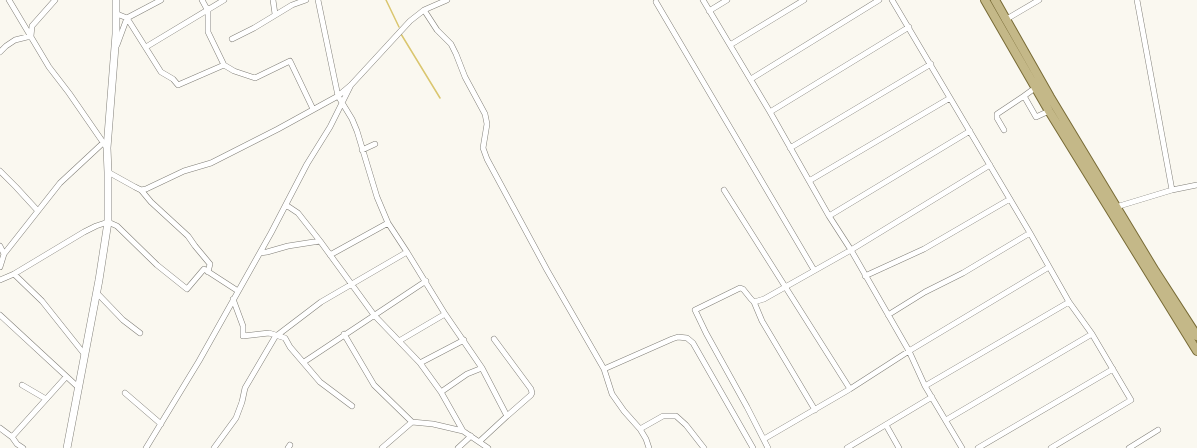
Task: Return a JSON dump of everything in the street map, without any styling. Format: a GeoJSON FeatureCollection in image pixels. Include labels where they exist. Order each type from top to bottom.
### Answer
{"type":"FeatureCollection","features":[{"type":"Feature","properties":{"kind":"main road"},"geometry":{"type":"LineString","coordinates":[[985,0],[1035,88],[1197,351]]}},
{"type":"Feature","properties":{"kind":"main road"},"geometry":{"type":"LineString","coordinates":[[994,0],[1116,207],[1197,336]]}},
{"type":"Feature","properties":{"kind":"street"},"geometry":{"type":"LineString","coordinates":[[9,0],[49,67],[70,93],[105,145]]}},
{"type":"Feature","properties":{"kind":"street"},"geometry":{"type":"LineString","coordinates":[[31,36],[32,26],[55,0]]}},
{"type":"Feature","properties":{"kind":"street"},"geometry":{"type":"LineString","coordinates":[[67,448],[97,293],[108,222],[108,172],[105,145],[115,50],[117,14],[116,0]]}},
{"type":"Feature","properties":{"kind":"street"},"geometry":{"type":"LineString","coordinates":[[115,50],[127,18],[160,0]]}},
{"type":"Feature","properties":{"kind":"street"},"geometry":{"type":"LineString","coordinates":[[202,0],[208,11],[208,32],[224,65],[234,72],[256,78],[290,61],[313,109]]}},
{"type":"Feature","properties":{"kind":"street"},"geometry":{"type":"LineString","coordinates":[[146,47],[224,0]]}},
{"type":"Feature","properties":{"kind":"street"},"geometry":{"type":"LineString","coordinates":[[272,0],[276,14]]}},
{"type":"Feature","properties":{"kind":"street"},"geometry":{"type":"LineString","coordinates":[[232,39],[254,28],[292,5],[306,0]]}},
{"type":"Feature","properties":{"kind":"street"},"geometry":{"type":"LineString","coordinates":[[318,0],[338,96],[357,131],[377,197],[388,223],[426,281],[445,314],[482,368],[507,416]]}},
{"type":"Feature","properties":{"kind":"street"},"geometry":{"type":"LineString","coordinates":[[141,190],[184,171],[211,163],[338,96],[410,21],[424,10],[447,0]]}},
{"type":"Feature","properties":{"kind":"street"},"geometry":{"type":"LineString","coordinates":[[703,0],[751,79],[829,216],[851,250],[909,351],[925,386],[962,448]]}},
{"type":"Feature","properties":{"kind":"street"},"geometry":{"type":"LineString","coordinates":[[709,11],[727,0]]}},
{"type":"Feature","properties":{"kind":"street"},"geometry":{"type":"LineString","coordinates":[[730,45],[804,0]]}},
{"type":"Feature","properties":{"kind":"street"},"geometry":{"type":"LineString","coordinates":[[751,79],[879,0]]}},
{"type":"Feature","properties":{"kind":"street"},"geometry":{"type":"LineString","coordinates":[[892,0],[1050,267],[1069,302],[1092,334],[1131,400],[1051,448]]}},
{"type":"Feature","properties":{"kind":"street"},"geometry":{"type":"LineString","coordinates":[[1005,20],[1040,0]]}},
{"type":"Feature","properties":{"kind":"street"},"geometry":{"type":"LineString","coordinates":[[1137,0],[1172,190]]}},
{"type":"Feature","properties":{"kind":"street"},"geometry":{"type":"LineString","coordinates":[[656,2],[814,270]]}},
{"type":"Feature","properties":{"kind":"street"},"geometry":{"type":"LineString","coordinates":[[424,10],[437,30],[451,44],[465,77],[485,114],[487,129],[484,137],[483,148],[487,158],[547,270],[604,369],[612,394],[624,411],[640,429],[649,448]]}},
{"type":"Feature","properties":{"kind":"street"},"geometry":{"type":"LineString","coordinates":[[117,14],[127,18],[161,72],[173,79],[178,85],[224,65]]}},
{"type":"Feature","properties":{"kind":"street"},"geometry":{"type":"LineString","coordinates":[[770,112],[909,27]]}},
{"type":"Feature","properties":{"kind":"street"},"geometry":{"type":"LineString","coordinates":[[0,52],[15,40],[31,36]]}},
{"type":"Feature","properties":{"kind":"street"},"geometry":{"type":"LineString","coordinates":[[790,148],[931,64]]}},
{"type":"Feature","properties":{"kind":"street"},"geometry":{"type":"LineString","coordinates":[[149,447],[260,252],[307,164],[342,104],[351,84]]}},
{"type":"Feature","properties":{"kind":"street"},"geometry":{"type":"LineString","coordinates":[[1004,130],[997,118],[997,114],[1035,88]]}},
{"type":"Feature","properties":{"kind":"street"},"geometry":{"type":"LineString","coordinates":[[1024,96],[1036,117],[1049,111]]}},
{"type":"Feature","properties":{"kind":"street"},"geometry":{"type":"LineString","coordinates":[[809,181],[950,98]]}},
{"type":"Feature","properties":{"kind":"street"},"geometry":{"type":"LineString","coordinates":[[829,216],[970,131]]}},
{"type":"Feature","properties":{"kind":"street"},"geometry":{"type":"LineString","coordinates":[[362,150],[375,144]]}},
{"type":"Feature","properties":{"kind":"street"},"geometry":{"type":"LineString","coordinates":[[0,267],[4,254],[60,183],[105,145]]}},
{"type":"Feature","properties":{"kind":"street"},"geometry":{"type":"LineString","coordinates":[[754,302],[764,299],[851,250],[990,165]]}},
{"type":"Feature","properties":{"kind":"street"},"geometry":{"type":"LineString","coordinates":[[0,171],[38,211]]}},
{"type":"Feature","properties":{"kind":"street"},"geometry":{"type":"LineString","coordinates":[[108,172],[141,190],[151,202],[188,236],[210,264],[208,272]]}},
{"type":"Feature","properties":{"kind":"street"},"geometry":{"type":"LineString","coordinates":[[1116,207],[1172,190],[1197,185]]}},
{"type":"Feature","properties":{"kind":"street"},"geometry":{"type":"LineString","coordinates":[[724,190],[850,389]]}},
{"type":"Feature","properties":{"kind":"street"},"geometry":{"type":"LineString","coordinates":[[865,276],[924,250],[1010,199]]}},
{"type":"Feature","properties":{"kind":"street"},"geometry":{"type":"LineString","coordinates":[[286,205],[298,213],[374,315],[386,326],[420,364],[441,392],[463,431]]}},
{"type":"Feature","properties":{"kind":"street"},"geometry":{"type":"LineString","coordinates":[[0,280],[14,274],[84,232],[108,222],[117,226],[157,265],[186,289],[204,269],[238,291]]}},
{"type":"Feature","properties":{"kind":"street"},"geometry":{"type":"LineString","coordinates":[[330,255],[388,223]]}},
{"type":"Feature","properties":{"kind":"street"},"geometry":{"type":"LineString","coordinates":[[888,315],[925,292],[1030,233]]}},
{"type":"Feature","properties":{"kind":"street"},"geometry":{"type":"LineString","coordinates":[[260,252],[267,252],[288,246],[320,241]]}},
{"type":"Feature","properties":{"kind":"street"},"geometry":{"type":"LineString","coordinates":[[0,246],[4,254]]}},
{"type":"Feature","properties":{"kind":"street"},"geometry":{"type":"LineString","coordinates":[[214,448],[236,418],[245,388],[276,336],[321,302],[407,252]]}},
{"type":"Feature","properties":{"kind":"street"},"geometry":{"type":"LineString","coordinates":[[764,440],[1050,267]]}},
{"type":"Feature","properties":{"kind":"street"},"geometry":{"type":"LineString","coordinates":[[14,274],[42,301],[85,355]]}},
{"type":"Feature","properties":{"kind":"street"},"geometry":{"type":"LineString","coordinates":[[304,362],[344,334],[426,281]]}},
{"type":"Feature","properties":{"kind":"street"},"geometry":{"type":"LineString","coordinates":[[768,448],[695,310],[740,288],[743,289],[754,302],[762,321],[815,410]]}},
{"type":"Feature","properties":{"kind":"street"},"geometry":{"type":"LineString","coordinates":[[97,293],[123,320],[140,333]]}},
{"type":"Feature","properties":{"kind":"street"},"geometry":{"type":"LineString","coordinates":[[233,299],[243,326],[243,336],[269,333],[285,338],[290,348],[304,362],[320,382],[352,406]]}},
{"type":"Feature","properties":{"kind":"street"},"geometry":{"type":"LineString","coordinates":[[925,386],[1069,302]]}},
{"type":"Feature","properties":{"kind":"street"},"geometry":{"type":"LineString","coordinates":[[399,341],[445,314]]}},
{"type":"Feature","properties":{"kind":"street"},"geometry":{"type":"LineString","coordinates":[[0,315],[79,388]]}},
{"type":"Feature","properties":{"kind":"street"},"geometry":{"type":"LineString","coordinates":[[344,334],[374,385],[412,422],[433,424],[463,431],[480,441],[488,448]]}},
{"type":"Feature","properties":{"kind":"street"},"geometry":{"type":"LineString","coordinates":[[946,420],[1092,334]]}},
{"type":"Feature","properties":{"kind":"street"},"geometry":{"type":"LineString","coordinates":[[604,369],[672,339],[678,337],[687,338],[693,343],[753,448]]}},
{"type":"Feature","properties":{"kind":"street"},"geometry":{"type":"LineString","coordinates":[[480,441],[531,396],[532,393],[531,389],[494,339]]}},
{"type":"Feature","properties":{"kind":"street"},"geometry":{"type":"LineString","coordinates":[[420,364],[464,340]]}},
{"type":"Feature","properties":{"kind":"street"},"geometry":{"type":"LineString","coordinates":[[441,392],[467,374],[482,368]]}},
{"type":"Feature","properties":{"kind":"street"},"geometry":{"type":"LineString","coordinates":[[978,448],[1113,369]]}},
{"type":"Feature","properties":{"kind":"street"},"geometry":{"type":"LineString","coordinates":[[12,437],[66,377]]}},
{"type":"Feature","properties":{"kind":"street"},"geometry":{"type":"LineString","coordinates":[[22,385],[46,399]]}},
{"type":"Feature","properties":{"kind":"street"},"geometry":{"type":"LineString","coordinates":[[125,393],[161,424]]}},
{"type":"Feature","properties":{"kind":"street"},"geometry":{"type":"LineString","coordinates":[[847,448],[932,397]]}},
{"type":"Feature","properties":{"kind":"street"},"geometry":{"type":"LineString","coordinates":[[640,429],[663,416],[676,416],[686,425],[704,448]]}},
{"type":"Feature","properties":{"kind":"street"},"geometry":{"type":"LineString","coordinates":[[382,448],[412,422]]}},
{"type":"Feature","properties":{"kind":"street"},"geometry":{"type":"LineString","coordinates":[[886,425],[899,448]]}},
{"type":"Feature","properties":{"kind":"street"},"geometry":{"type":"LineString","coordinates":[[0,428],[23,448]]}},
{"type":"Feature","properties":{"kind":"street"},"geometry":{"type":"LineString","coordinates":[[1129,448],[1158,430]]}},
{"type":"Feature","properties":{"kind":"street"},"geometry":{"type":"LineString","coordinates":[[458,448],[472,436]]}},
{"type":"Feature","properties":{"kind":"waterway"},"geometry":{"type":"LineString","coordinates":[[386,0],[399,27]]}},
{"type":"Feature","properties":{"kind":"waterway"},"geometry":{"type":"LineString","coordinates":[[401,34],[440,98]]}}]}
